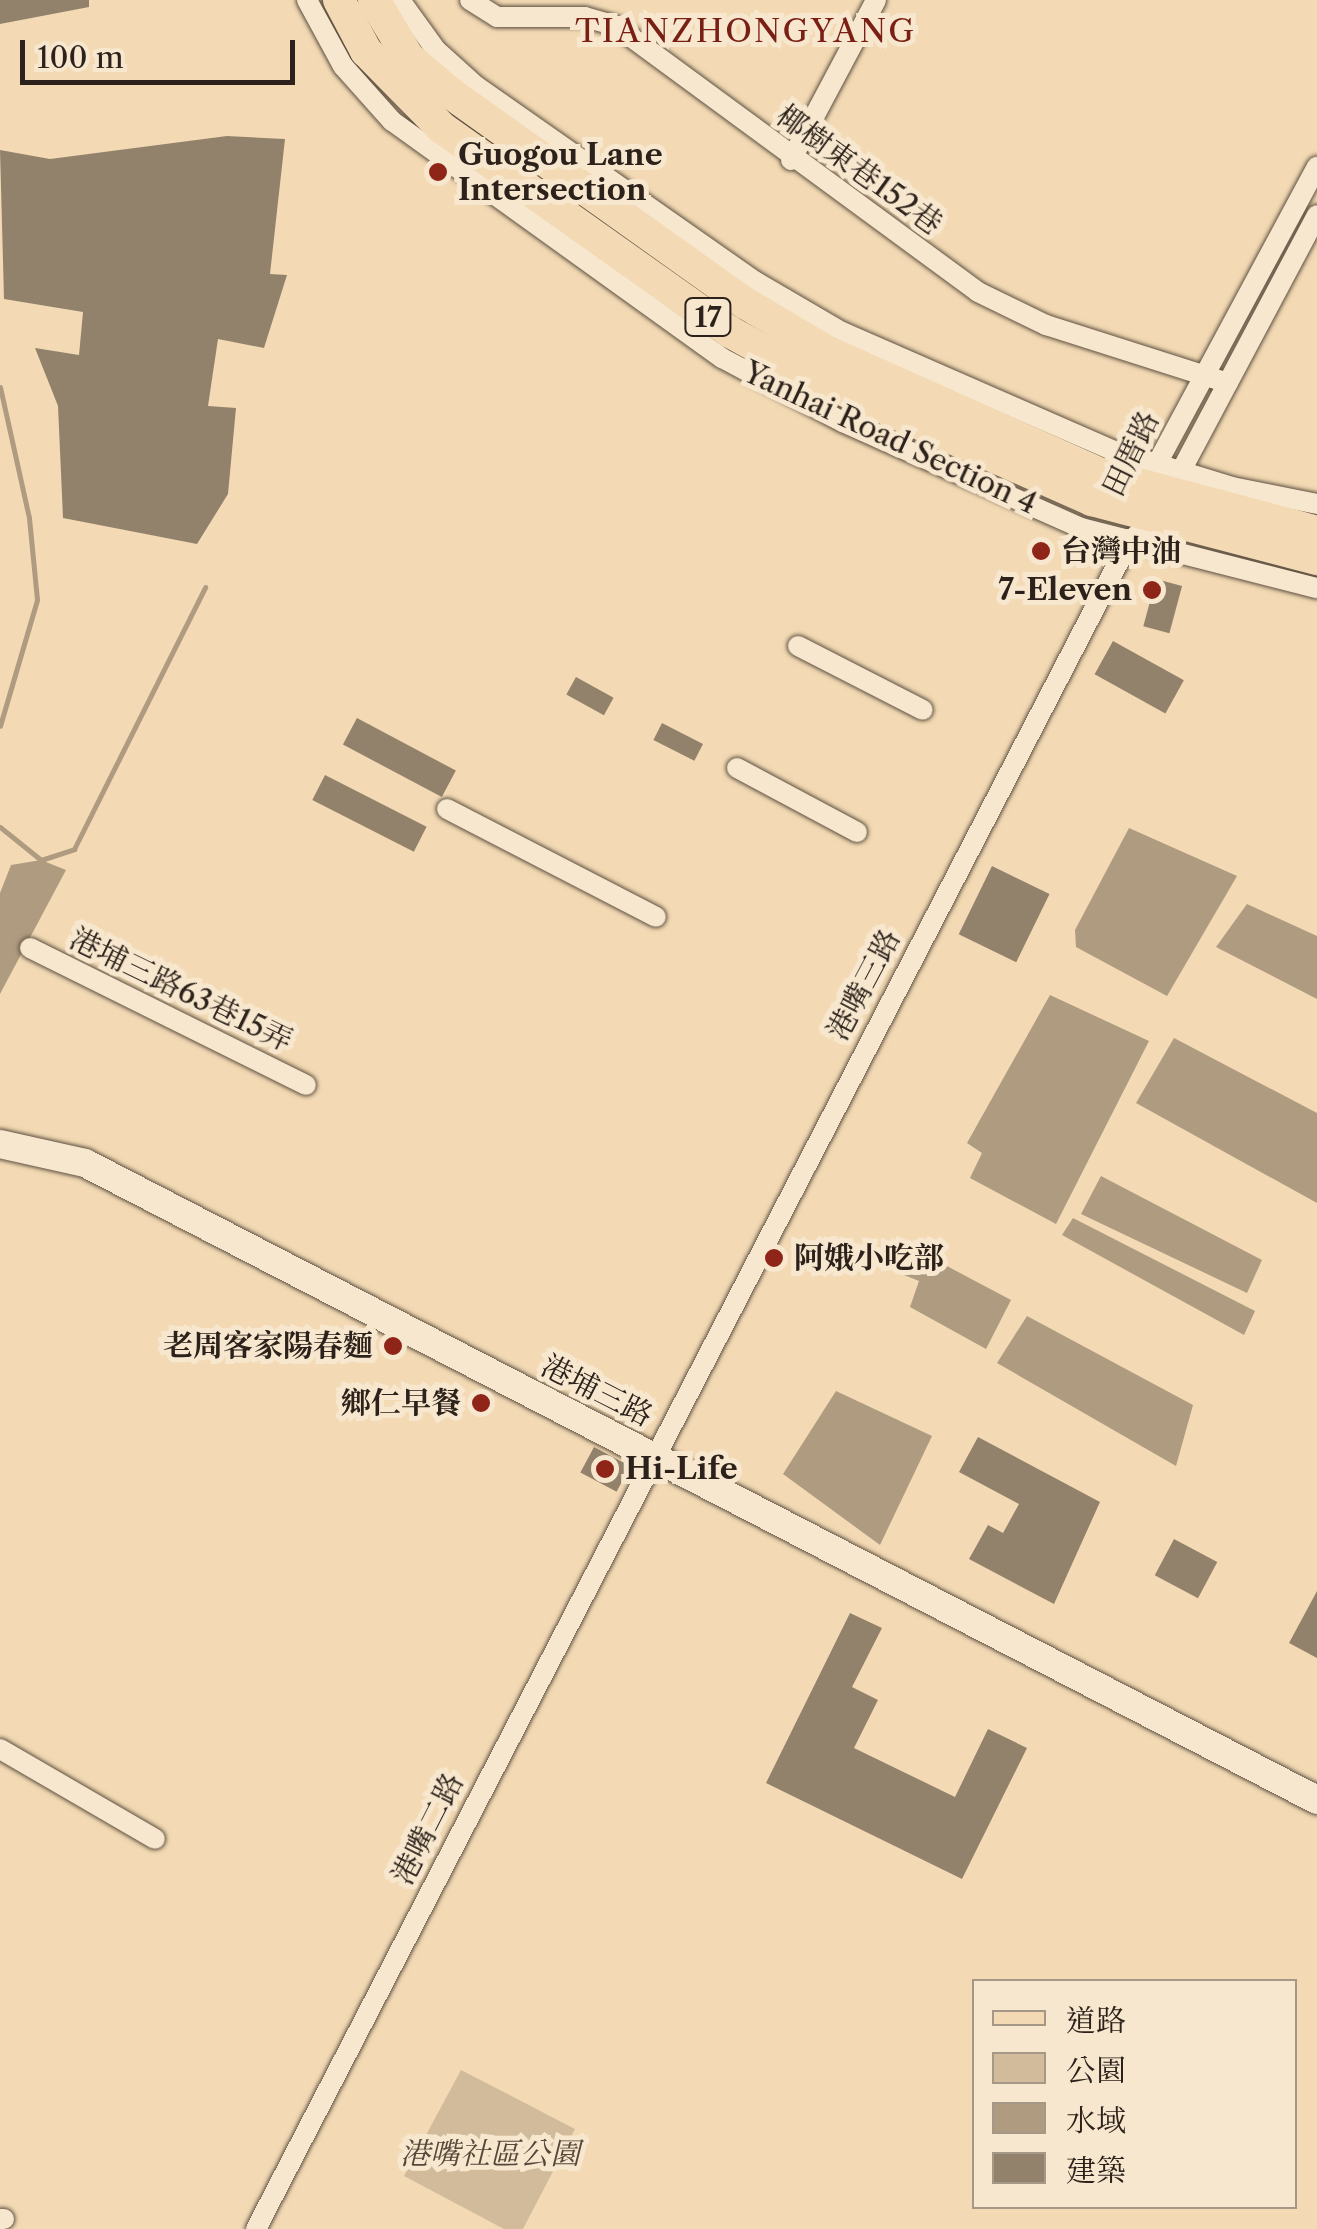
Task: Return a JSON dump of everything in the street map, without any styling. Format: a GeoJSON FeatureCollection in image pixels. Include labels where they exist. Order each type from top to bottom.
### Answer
{"type":"FeatureCollection","features":[{"type":"Feature","properties":{"kind":"main road","name":"Yanhai Road Section 4"},"geometry":{"type":"LineString","coordinates":[[339,0],[366,51],[402,72]]}},
{"type":"Feature","properties":{"kind":"main road","name":"Yanhai Road Section 4"},"geometry":{"type":"LineString","coordinates":[[374,0],[402,72],[442,128],[730,332],[823,381],[1092,500],[1152,498]]}},
{"type":"Feature","properties":{"kind":"main road","name":"17"},"geometry":{"type":"LineString","coordinates":[[1152,498],[1317,532]]}},
{"type":"Feature","properties":{"kind":"main road","name":"17"},"geometry":{"type":"LineString","coordinates":[[1152,498],[1317,560]]}},
{"type":"Feature","properties":{"kind":"street","name":"Yanhai Road Section 4"},"geometry":{"type":"LineString","coordinates":[[307,0],[343,66],[392,121],[675,326],[778,391],[1081,528],[1152,498]]}},
{"type":"Feature","properties":{"kind":"street"},"geometry":{"type":"LineString","coordinates":[[400,0],[416,10],[476,86],[756,282],[1317,588]]}},
{"type":"Feature","properties":{"kind":"street","name":"椰樹東巷152巷"},"geometry":{"type":"LineString","coordinates":[[470,0],[488,15],[585,17],[616,26],[791,160],[978,292],[1046,325],[1228,383]]}},
{"type":"Feature","properties":{"kind":"street"},"geometry":{"type":"LineString","coordinates":[[791,160],[876,0]]}},
{"type":"Feature","properties":{"kind":"street"},"geometry":{"type":"LineString","coordinates":[[392,121],[416,10]]}},
{"type":"Feature","properties":{"kind":"street","name":"田厝路"},"geometry":{"type":"LineString","coordinates":[[1152,498],[1204,376],[1317,166]]}},
{"type":"Feature","properties":{"kind":"street","name":"田厝路"},"geometry":{"type":"LineString","coordinates":[[1152,498],[1228,383],[1317,216]]}},
{"type":"Feature","properties":{"kind":"street"},"geometry":{"type":"LineString","coordinates":[[1152,498],[1317,504]]}},
{"type":"Feature","properties":{"kind":"street","name":"港嘴三路"},"geometry":{"type":"LineString","coordinates":[[653,1456],[1152,498]]}},
{"type":"Feature","properties":{"kind":"street"},"geometry":{"type":"LineString","coordinates":[[798,646],[922,710]]}},
{"type":"Feature","properties":{"kind":"street"},"geometry":{"type":"LineString","coordinates":[[737,768],[858,832]]}},
{"type":"Feature","properties":{"kind":"street"},"geometry":{"type":"LineString","coordinates":[[446,809],[656,917]]}},
{"type":"Feature","properties":{"kind":"street","name":"港埔三路63巷15弄"},"geometry":{"type":"LineString","coordinates":[[30,948],[306,1085]]}},
{"type":"Feature","properties":{"kind":"street","name":"港埔三路"},"geometry":{"type":"LineString","coordinates":[[0,1144],[84,1163],[1317,1800]]}},
{"type":"Feature","properties":{"kind":"street","name":"港嘴二路"},"geometry":{"type":"LineString","coordinates":[[256,2229],[653,1456]]}},
{"type":"Feature","properties":{"kind":"street"},"geometry":{"type":"LineString","coordinates":[[0,1749],[155,1840]]}},
{"type":"Feature","properties":{"kind":"green space","name":"港嘴社區公園"},"geometry":{"type":"Polygon","coordinates":[[[461,2070],[575,2129],[523,2229],[504,2229],[404,2176],[461,2070]]]}},
{"type":"Feature","properties":{"kind":"water"},"geometry":{"type":"Polygon","coordinates":[[[1129,828],[1237,876],[1167,996],[1076,947],[1075,930],[1129,828]]]}},
{"type":"Feature","properties":{"kind":"water"},"geometry":{"type":"Polygon","coordinates":[[[41,860],[66,870],[0,994],[0,893],[11,865],[41,860]]]}},
{"type":"Feature","properties":{"kind":"water"},"geometry":{"type":"Polygon","coordinates":[[[1247,904],[1317,936],[1317,999],[1216,947],[1247,904]]]}},
{"type":"Feature","properties":{"kind":"water"},"geometry":{"type":"Polygon","coordinates":[[[1050,995],[1149,1041],[1056,1224],[970,1178],[982,1153],[967,1143],[1050,995]]]}},
{"type":"Feature","properties":{"kind":"water"},"geometry":{"type":"Polygon","coordinates":[[[1174,1038],[1317,1113],[1317,1203],[1136,1103],[1174,1038]]]}},
{"type":"Feature","properties":{"kind":"water"},"geometry":{"type":"Polygon","coordinates":[[[1101,1176],[1262,1260],[1247,1293],[1081,1214],[1101,1176]]]}},
{"type":"Feature","properties":{"kind":"water"},"geometry":{"type":"Polygon","coordinates":[[[1073,1218],[1255,1311],[1244,1335],[1062,1235],[1073,1218]]]}},
{"type":"Feature","properties":{"kind":"water"},"geometry":{"type":"Polygon","coordinates":[[[911,1247],[1011,1300],[986,1349],[910,1307],[919,1281],[894,1271],[911,1247]]]}},
{"type":"Feature","properties":{"kind":"water"},"geometry":{"type":"Polygon","coordinates":[[[1027,1316],[1193,1405],[1176,1466],[997,1363],[1027,1316]]]}},
{"type":"Feature","properties":{"kind":"water"},"geometry":{"type":"Polygon","coordinates":[[[836,1391],[932,1436],[880,1545],[783,1474],[836,1391]]]}},
{"type":"Feature","properties":{"kind":"building"},"geometry":{"type":"Polygon","coordinates":[[[0,0],[89,0],[89,7],[0,24],[0,0]]]}},
{"type":"Feature","properties":{"kind":"building"},"geometry":{"type":"Polygon","coordinates":[[[227,136],[285,139],[270,274],[287,275],[264,348],[218,339],[208,406],[236,408],[228,494],[197,544],[63,518],[58,406],[35,348],[79,355],[83,312],[4,299],[0,150],[50,159],[227,136]]]}},
{"type":"Feature","properties":{"kind":"building"},"geometry":{"type":"Polygon","coordinates":[[[1156,579],[1182,586],[1169,633],[1143,626],[1156,579]]]}},
{"type":"Feature","properties":{"kind":"building"},"geometry":{"type":"Polygon","coordinates":[[[1113,641],[1184,680],[1165,714],[1095,674],[1113,641]]]}},
{"type":"Feature","properties":{"kind":"building"},"geometry":{"type":"Polygon","coordinates":[[[576,677],[614,698],[604,715],[566,694],[576,677]]]}},
{"type":"Feature","properties":{"kind":"building"},"geometry":{"type":"Polygon","coordinates":[[[357,718],[456,771],[442,797],[343,744],[357,718]]]}},
{"type":"Feature","properties":{"kind":"building"},"geometry":{"type":"Polygon","coordinates":[[[662,723],[703,744],[694,761],[653,740],[662,723]]]}},
{"type":"Feature","properties":{"kind":"building"},"geometry":{"type":"Polygon","coordinates":[[[325,775],[427,827],[414,852],[312,800],[325,775]]]}},
{"type":"Feature","properties":{"kind":"building"},"geometry":{"type":"Polygon","coordinates":[[[992,866],[1050,894],[1016,962],[959,934],[992,866]]]}},
{"type":"Feature","properties":{"kind":"building"},"geometry":{"type":"Polygon","coordinates":[[[978,1437],[1100,1502],[1054,1604],[969,1559],[988,1525],[1003,1533],[1019,1504],[959,1472],[978,1437]]]}},
{"type":"Feature","properties":{"kind":"building","name":"Hi-Life"},"geometry":{"type":"Polygon","coordinates":[[[594,1447],[630,1466],[617,1492],[580,1473],[594,1447]]]}},
{"type":"Feature","properties":{"kind":"building"},"geometry":{"type":"Polygon","coordinates":[[[1174,1539],[1217,1562],[1198,1598],[1155,1575],[1174,1539]]]}},
{"type":"Feature","properties":{"kind":"building"},"geometry":{"type":"Polygon","coordinates":[[[1317,1591],[1317,1658],[1289,1643],[1317,1591]]]}},
{"type":"Feature","properties":{"kind":"building"},"geometry":{"type":"Polygon","coordinates":[[[850,1613],[882,1628],[852,1687],[878,1700],[854,1748],[955,1797],[988,1729],[1027,1748],[962,1879],[766,1783],[850,1613]]]}},
{"type":"Feature","properties":{"kind":"waterway"},"geometry":{"type":"LineString","coordinates":[[0,387],[29,518],[37,600],[0,726]]}},
{"type":"Feature","properties":{"kind":"waterway"},"geometry":{"type":"LineString","coordinates":[[0,827],[41,860],[74,849],[205,587]]}},
{"type":"Feature","properties":{"kind":"place","name":"Guogou Lane Intersection"},"geometry":{"type":"Point","coordinates":[438,172]}},
{"type":"Feature","properties":{"kind":"place","name":"台灣中油"},"geometry":{"type":"Point","coordinates":[1041,551]}},
{"type":"Feature","properties":{"kind":"place","name":"7-Eleven"},"geometry":{"type":"Point","coordinates":[1152,590]}},
{"type":"Feature","properties":{"kind":"place","name":"阿娥小吃部"},"geometry":{"type":"Point","coordinates":[774,1258]}},
{"type":"Feature","properties":{"kind":"place","name":"老周客家陽春麵"},"geometry":{"type":"Point","coordinates":[393,1346]}},
{"type":"Feature","properties":{"kind":"place","name":"鄉仁早餐"},"geometry":{"type":"Point","coordinates":[481,1403]}},
{"type":"Feature","properties":{"kind":"place","name":"Hi-Life"},"geometry":{"type":"Point","coordinates":[605,1469]}},
{"type":"Feature","properties":{"kind":"district","name":"TIANZHONGYANG"},"geometry":{"type":"Point","coordinates":[746,31]}}]}
